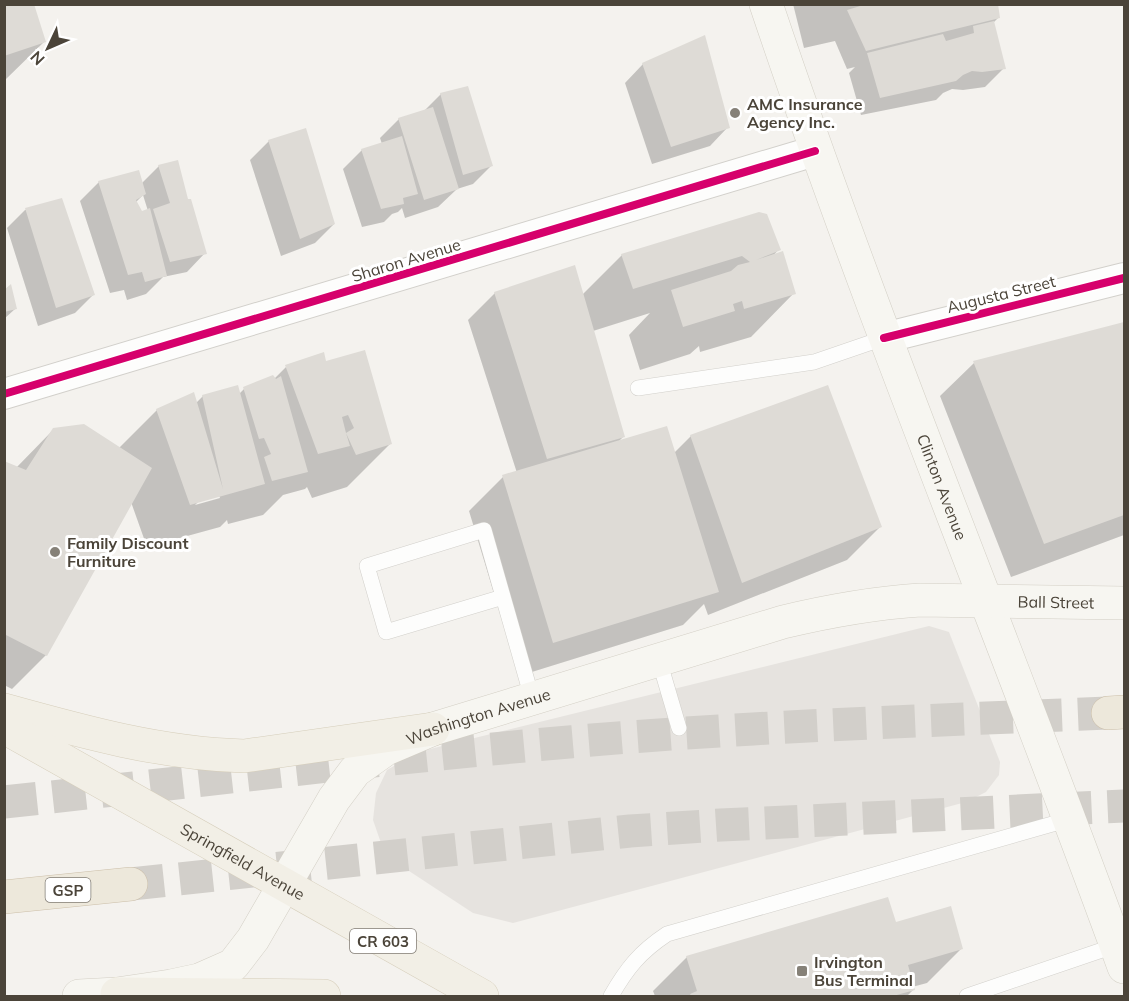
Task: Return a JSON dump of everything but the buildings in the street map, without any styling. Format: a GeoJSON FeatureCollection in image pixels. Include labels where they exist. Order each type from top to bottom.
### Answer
{"type":"FeatureCollection","features":[{"type":"Feature","properties":{"kind":"highway","name":"GSP"},"geometry":{"type":"LineString","coordinates":[[4,897],[131,884]]}},
{"type":"Feature","properties":{"kind":"main road","name":"Clinton Avenue"},"geometry":{"type":"LineString","coordinates":[[766,4],[815,152],[884,338],[1121,956]]}},
{"type":"Feature","properties":{"kind":"main road","name":"Ball Street"},"geometry":{"type":"LineString","coordinates":[[986,600],[1125,603]]}},
{"type":"Feature","properties":{"kind":"main road","name":"Washington Avenue"},"geometry":{"type":"LineString","coordinates":[[79,996],[117,994],[200,980],[233,965],[253,939],[334,799],[355,771],[386,749],[433,729],[819,613],[889,602],[986,600]]}},
{"type":"Feature","properties":{"kind":"main road"},"geometry":{"type":"LineString","coordinates":[[4,710],[134,743],[221,755],[244,756],[433,729]]}},
{"type":"Feature","properties":{"kind":"main road","name":"Springfield Avenue"},"geometry":{"type":"LineString","coordinates":[[4,727],[482,996]]}},
{"type":"Feature","properties":{"kind":"main road"},"geometry":{"type":"LineString","coordinates":[[117,994],[324,996]]}},
{"type":"Feature","properties":{"kind":"street","name":"Sharon Avenue"},"geometry":{"type":"LineString","coordinates":[[4,394],[815,152]]}},
{"type":"Feature","properties":{"kind":"street","name":"Augusta Street"},"geometry":{"type":"LineString","coordinates":[[884,338],[1125,278]]}},
{"type":"Feature","properties":{"kind":"lane"},"geometry":{"type":"LineString","coordinates":[[638,388],[814,362],[884,338]]}},
{"type":"Feature","properties":{"kind":"lane"},"geometry":{"type":"LineString","coordinates":[[503,597],[386,632],[367,566],[484,530],[532,698]]}},
{"type":"Feature","properties":{"kind":"lane"},"geometry":{"type":"LineString","coordinates":[[659,660],[679,728]]}},
{"type":"Feature","properties":{"kind":"lane"},"geometry":{"type":"LineString","coordinates":[[611,996],[636,958],[668,934],[1070,819]]}},
{"type":"Feature","properties":{"kind":"lane"},"geometry":{"type":"LineString","coordinates":[[967,996],[1121,956]]}},
{"type":"Feature","properties":{"kind":"shaded area"},"geometry":{"type":"Polygon","coordinates":[[[929,626],[949,632],[1000,762],[999,775],[986,792],[966,802],[513,923],[473,913],[406,869],[381,843],[373,820],[376,793],[387,770],[418,752],[929,626]]]}},
{"type":"Feature","properties":{"kind":"tunnel"},"geometry":{"type":"LineString","coordinates":[[4,802],[552,743],[809,726],[1108,713]]}},
{"type":"Feature","properties":{"kind":"tunnel"},"geometry":{"type":"LineString","coordinates":[[131,884],[630,831],[1124,806]]}},
{"type":"Feature","properties":{"kind":"cycle path"},"geometry":{"type":"LineString","coordinates":[[4,394],[815,151]]}},
{"type":"Feature","properties":{"kind":"cycle path"},"geometry":{"type":"LineString","coordinates":[[884,338],[1124,278]]}},
{"type":"Feature","properties":{"kind":"place","name":"AMC Insurance Agency Inc."},"geometry":{"type":"Point","coordinates":[735,113]}},
{"type":"Feature","properties":{"kind":"place","name":"Family Discount Furniture"},"geometry":{"type":"Point","coordinates":[55,552]}},
{"type":"Feature","properties":{"kind":"place","name":"Irvington Bus Terminal"},"geometry":{"type":"Point","coordinates":[802,971]}}]}
